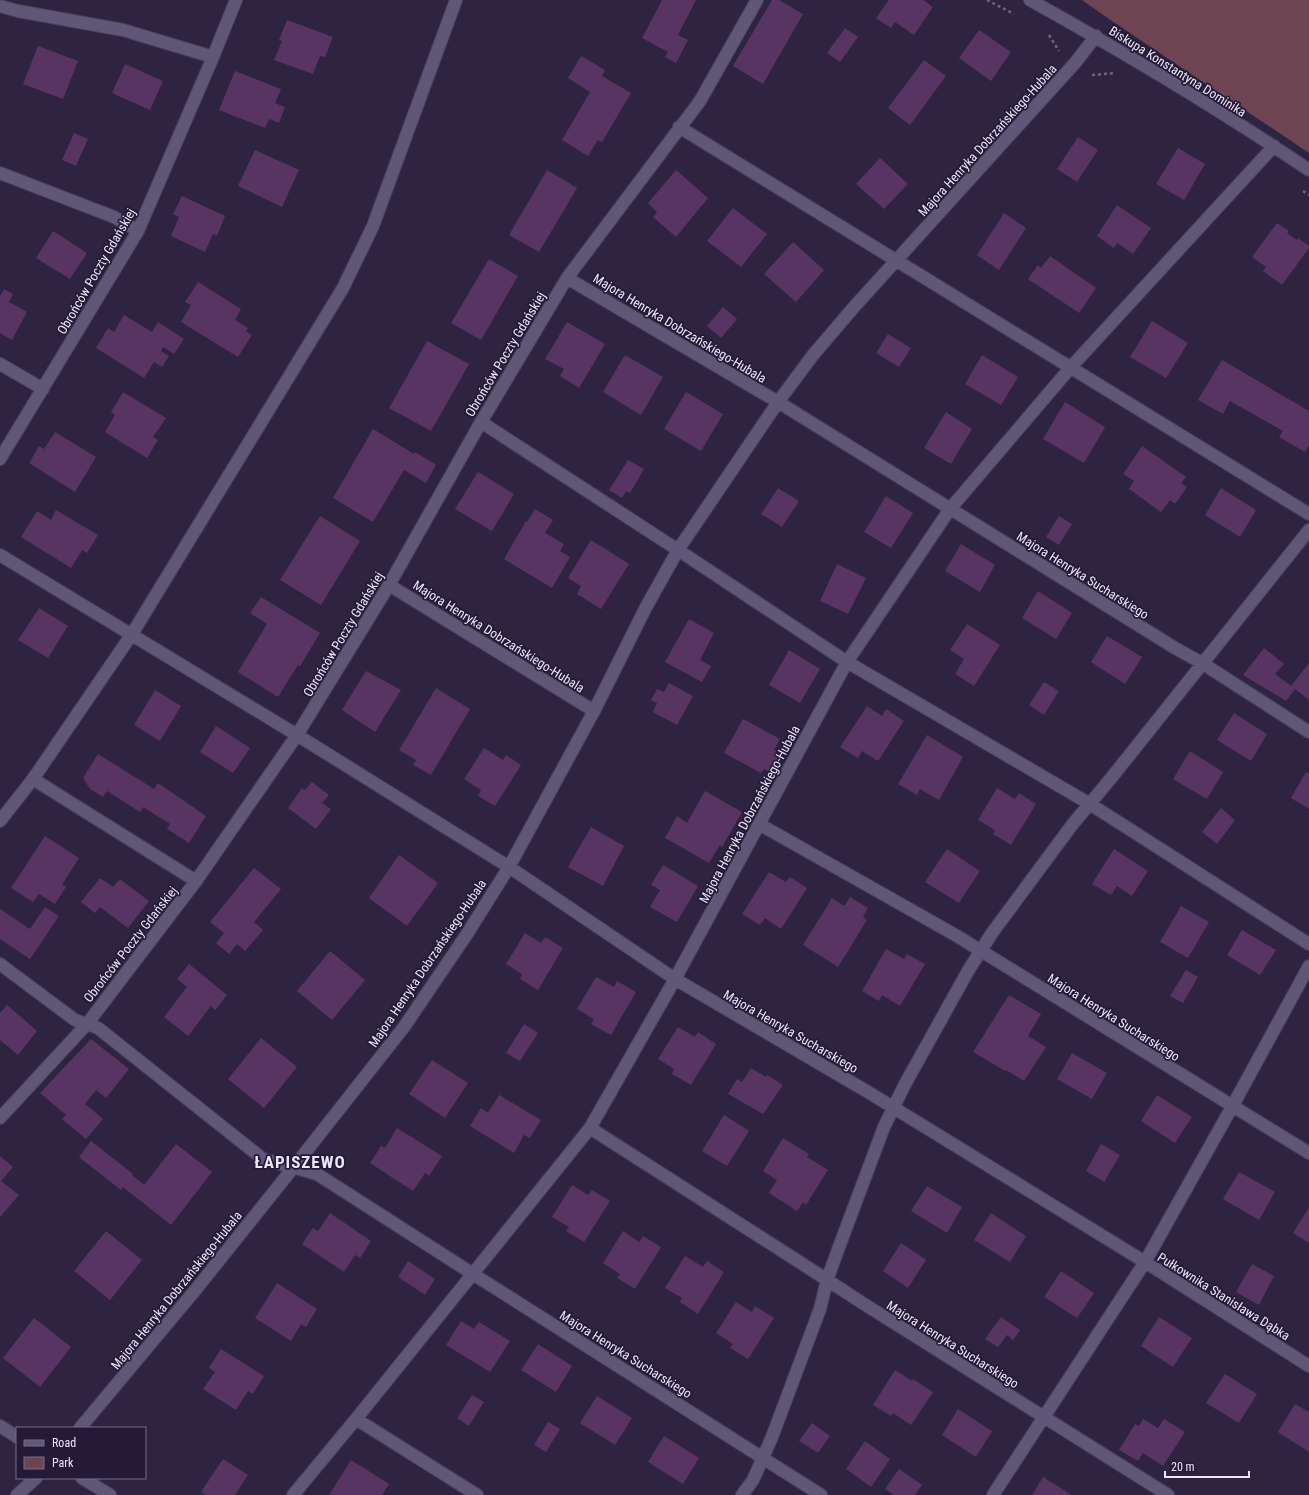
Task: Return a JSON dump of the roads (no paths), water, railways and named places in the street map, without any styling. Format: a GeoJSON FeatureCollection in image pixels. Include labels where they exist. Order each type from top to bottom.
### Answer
{"type":"FeatureCollection","features":[{"type":"Feature","properties":{"kind":"street","name":"Obrońców Poczty Gdańskiej"},"geometry":{"type":"LineString","coordinates":[[0,459],[138,231],[236,0]]}},
{"type":"Feature","properties":{"kind":"street"},"geometry":{"type":"LineString","coordinates":[[0,821],[33,779],[132,634],[343,288],[373,226],[456,0]]}},
{"type":"Feature","properties":{"kind":"street","name":"Obrońców Poczty Gdańskiej"},"geometry":{"type":"LineString","coordinates":[[0,1118],[86,1024],[196,881],[297,735],[389,585],[481,422],[567,278],[700,101],[757,0]]}},
{"type":"Feature","properties":{"kind":"street","name":"Biskupa Konstantyna Dominika"},"geometry":{"type":"LineString","coordinates":[[1030,0],[1096,36],[1274,146],[1309,170]]}},
{"type":"Feature","properties":{"kind":"street"},"geometry":{"type":"LineString","coordinates":[[0,6],[18,11],[123,30],[213,57]]}},
{"type":"Feature","properties":{"kind":"street","name":"Majora Henryka Dobrzańskiego-Hubala"},"geometry":{"type":"LineString","coordinates":[[81,1427],[197,1288],[404,1027],[467,934],[509,867],[594,711],[645,609],[678,550],[778,402],[813,355],[854,307],[1075,63],[1096,36]]}},
{"type":"Feature","properties":{"kind":"street"},"geometry":{"type":"LineString","coordinates":[[679,127],[1309,514]]}},
{"type":"Feature","properties":{"kind":"street","name":"Majora Henryka Dobrzańskiego-Hubala"},"geometry":{"type":"LineString","coordinates":[[293,1495],[590,1128],[675,979],[847,662],[950,509],[1071,367],[1274,146]]}},
{"type":"Feature","properties":{"kind":"street"},"geometry":{"type":"LineString","coordinates":[[0,174],[114,216],[138,231]]}},
{"type":"Feature","properties":{"kind":"street","name":"Majora Henryka Dobrzańskiego-Hubala"},"geometry":{"type":"LineString","coordinates":[[567,278],[778,402],[950,509]]}},
{"type":"Feature","properties":{"kind":"street"},"geometry":{"type":"LineString","coordinates":[[0,364],[43,389]]}},
{"type":"Feature","properties":{"kind":"street"},"geometry":{"type":"LineString","coordinates":[[481,422],[847,662],[1090,804],[1309,944]]}},
{"type":"Feature","properties":{"kind":"street","name":"Majora Henryka Sucharskiego"},"geometry":{"type":"LineString","coordinates":[[950,509],[1175,648],[1202,663],[1309,732]]}},
{"type":"Feature","properties":{"kind":"street"},"geometry":{"type":"LineString","coordinates":[[742,1495],[753,1480],[772,1437],[820,1309],[828,1280],[884,1127],[904,1086],[980,951],[1001,920],[1072,825],[1309,530]]}},
{"type":"Feature","properties":{"kind":"street"},"geometry":{"type":"LineString","coordinates":[[0,554],[297,735],[509,867],[675,979]]}},
{"type":"Feature","properties":{"kind":"street","name":"Majora Henryka Dobrzańskiego-Hubala"},"geometry":{"type":"LineString","coordinates":[[389,585],[594,711]]}},
{"type":"Feature","properties":{"kind":"street","name":"Obrońców Poczty Gdańskiej"},"geometry":{"type":"LineString","coordinates":[[33,779],[196,881]]}},
{"type":"Feature","properties":{"kind":"street","name":"Majora Henryka Sucharskiego"},"geometry":{"type":"LineString","coordinates":[[759,824],[957,936],[1232,1107]]}},
{"type":"Feature","properties":{"kind":"street"},"geometry":{"type":"LineString","coordinates":[[0,964],[75,1020],[98,1028],[263,1159],[317,1174],[473,1274]]}},
{"type":"Feature","properties":{"kind":"street","name":"Pułkownika Stanisława Dąbka"},"geometry":{"type":"LineString","coordinates":[[993,1495],[1145,1262],[1309,966]]}},
{"type":"Feature","properties":{"kind":"street","name":"Majora Henryka Sucharskiego"},"geometry":{"type":"LineString","coordinates":[[675,979],[893,1108],[1145,1262]]}},
{"type":"Feature","properties":{"kind":"street"},"geometry":{"type":"LineString","coordinates":[[1232,1107],[1309,1153]]}},
{"type":"Feature","properties":{"kind":"street","name":"Majora Henryka Sucharskiego"},"geometry":{"type":"LineString","coordinates":[[590,1128],[1043,1418]]}},
{"type":"Feature","properties":{"kind":"street","name":"Pułkownika Stanisława Dąbka"},"geometry":{"type":"LineString","coordinates":[[1145,1262],[1309,1366]]}},
{"type":"Feature","properties":{"kind":"street","name":"Majora Henryka Sucharskiego"},"geometry":{"type":"LineString","coordinates":[[473,1274],[821,1495]]}},
{"type":"Feature","properties":{"kind":"street"},"geometry":{"type":"LineString","coordinates":[[1043,1418],[1168,1495]]}},
{"type":"Feature","properties":{"kind":"street"},"geometry":{"type":"LineString","coordinates":[[356,1419],[477,1495]]}},
{"type":"Feature","properties":{"kind":"street"},"geometry":{"type":"LineString","coordinates":[[0,1426],[16,1436]]}},
{"type":"Feature","properties":{"kind":"street"},"geometry":{"type":"LineString","coordinates":[[17,1495],[35,1479]]}},
{"type":"Feature","properties":{"kind":"street"},"geometry":{"type":"LineString","coordinates":[[84,1479],[110,1495]]}},
{"type":"Feature","properties":{"kind":"district","name":"ŁAPISZEWO"},"geometry":{"type":"Point","coordinates":[300,1162]}}]}
